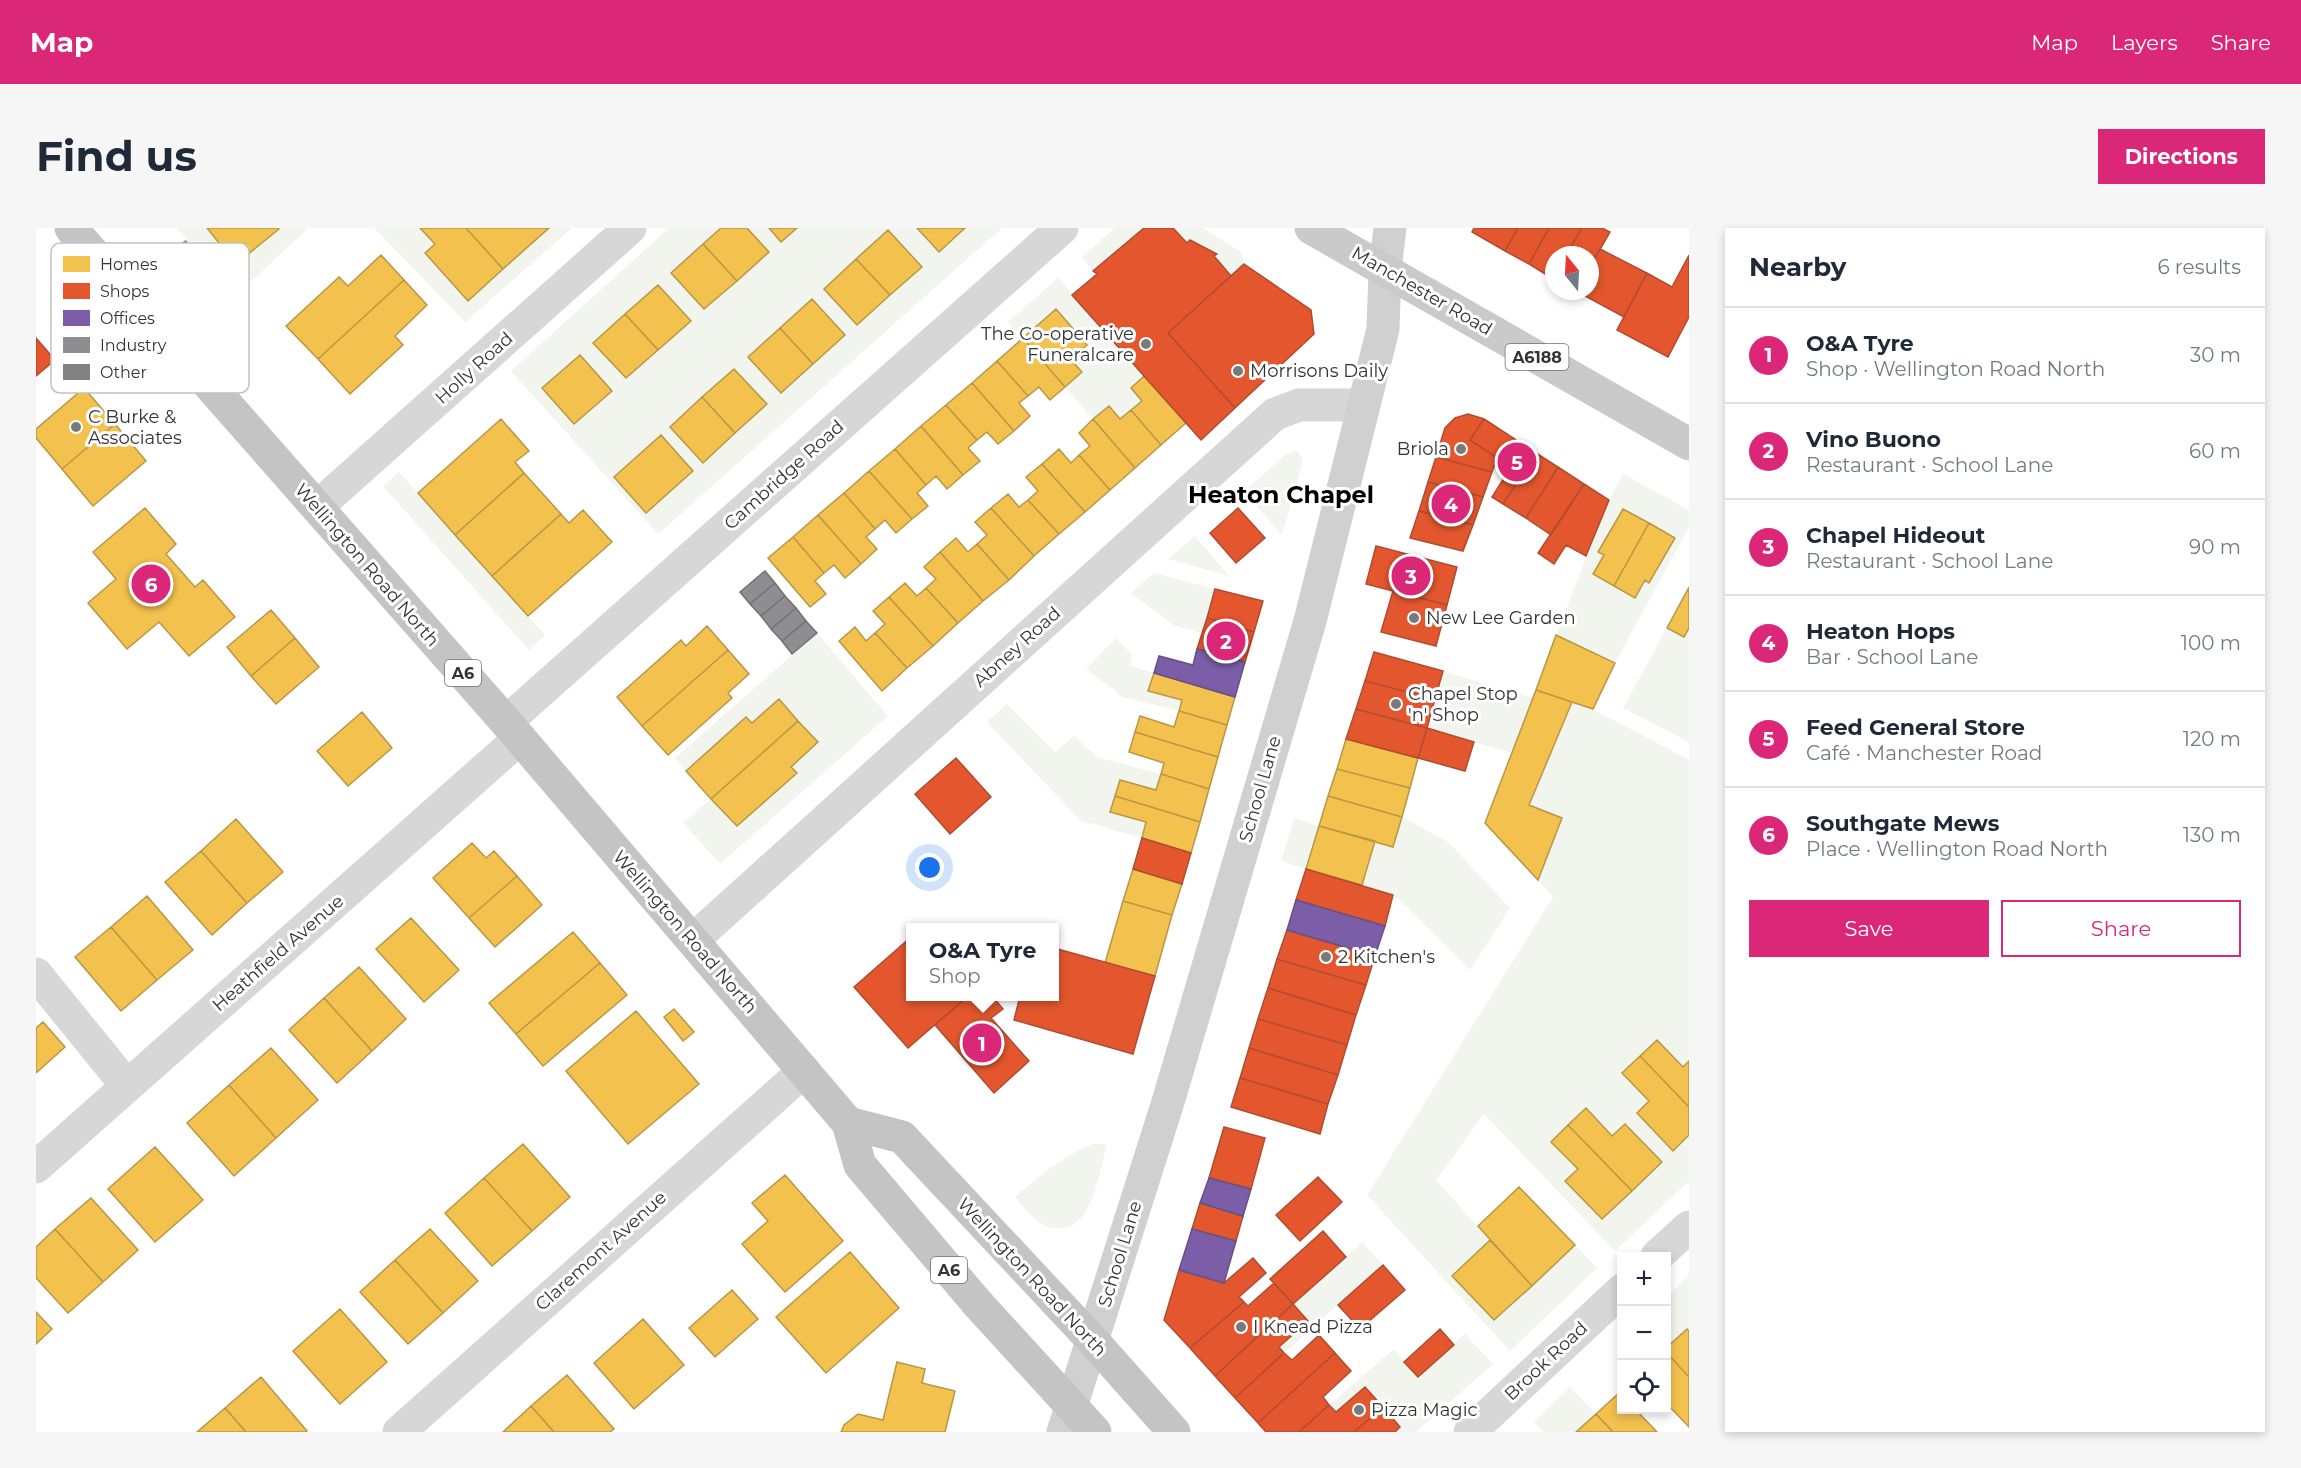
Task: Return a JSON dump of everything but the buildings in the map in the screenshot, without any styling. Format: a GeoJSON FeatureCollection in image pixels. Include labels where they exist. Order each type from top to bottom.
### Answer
{"type":"FeatureCollection","features":[{"type":"Feature","properties":{"kind":"highway","name":"Wellington Road North"},"geometry":{"type":"LineString","coordinates":[[71,228],[84,243]]}},
{"type":"Feature","properties":{"kind":"highway","name":"Wellington Road North"},"geometry":{"type":"LineString","coordinates":[[216,393],[513,730],[848,1123],[860,1165],[978,1304],[1067,1419],[1095,1432]]}},
{"type":"Feature","properties":{"kind":"highway","name":"Wellington Road North"},"geometry":{"type":"LineString","coordinates":[[848,1123],[902,1137],[1094,1342],[1174,1432]]}},
{"type":"Feature","properties":{"kind":"main road","name":"Manchester Road"},"geometry":{"type":"LineString","coordinates":[[1311,228],[1689,444]]}},
{"type":"Feature","properties":{"kind":"main road","name":"School Lane"},"geometry":{"type":"LineString","coordinates":[[1067,1419],[1094,1342],[1109,1284],[1168,1102],[1334,531],[1383,329],[1385,270],[1390,228]]}},
{"type":"Feature","properties":{"kind":"street","name":"Holly Road"},"geometry":{"type":"LineString","coordinates":[[317,507],[630,228]]}},
{"type":"Feature","properties":{"kind":"street","name":"Cambridge Road"},"geometry":{"type":"LineString","coordinates":[[513,730],[1062,228]]}},
{"type":"Feature","properties":{"kind":"street","name":"Abney Road"},"geometry":{"type":"LineString","coordinates":[[693,940],[1275,414],[1299,405],[1363,405]]}},
{"type":"Feature","properties":{"kind":"street","name":"Heathfield Avenue"},"geometry":{"type":"LineString","coordinates":[[36,1167],[513,730]]}},
{"type":"Feature","properties":{"kind":"street"},"geometry":{"type":"LineString","coordinates":[[36,974],[127,1086]]}},
{"type":"Feature","properties":{"kind":"street","name":"Claremont Avenue"},"geometry":{"type":"LineString","coordinates":[[399,1432],[804,1071]]}},
{"type":"Feature","properties":{"kind":"street"},"geometry":{"type":"LineString","coordinates":[[1662,1252],[1689,1227]]}},
{"type":"Feature","properties":{"kind":"street","name":"Brook Road"},"geometry":{"type":"LineString","coordinates":[[1470,1432],[1617,1295]]}},
{"type":"Feature","properties":{"kind":"shaded area"},"geometry":{"type":"Polygon","coordinates":[[[176,228],[207,228],[219,243],[188,243],[176,228]]]}},
{"type":"Feature","properties":{"kind":"shaded area"},"geometry":{"type":"Polygon","coordinates":[[[278,228],[308,228],[249,283],[249,254],[279,230],[278,228]]]}},
{"type":"Feature","properties":{"kind":"shaded area"},"geometry":{"type":"Polygon","coordinates":[[[374,228],[420,228],[435,244],[425,253],[468,300],[549,228],[572,228],[465,322],[374,228]]]}},
{"type":"Feature","properties":{"kind":"shaded area"},"geometry":{"type":"Polygon","coordinates":[[[669,228],[721,228],[671,273],[704,309],[769,252],[747,228],[769,228],[781,242],[797,228],[917,228],[939,252],[965,228],[1002,228],[658,534],[511,371],[669,228]],[[888,230],[824,289],[857,324],[922,267],[888,230]],[[658,285],[594,343],[626,378],[691,321],[658,285]],[[812,299],[748,357],[781,392],[845,335],[812,299]],[[580,355],[542,388],[611,391],[580,355]],[[735,369],[702,397],[735,433],[767,404],[735,369]],[[661,435],[614,477],[646,513],[693,471],[661,435]]]}},
{"type":"Feature","properties":{"kind":"shaded area"},"geometry":{"type":"Polygon","coordinates":[[[1115,228],[1144,228],[1093,271],[1082,257],[1115,228]]]}},
{"type":"Feature","properties":{"kind":"shaded area"},"geometry":{"type":"Polygon","coordinates":[[[1173,228],[1203,228],[1241,252],[1244,264],[1231,276],[1214,256],[1216,254],[1190,240],[1187,243],[1173,228]]]}},
{"type":"Feature","properties":{"kind":"shaded area"},"geometry":{"type":"Polygon","coordinates":[[[1058,278],[1144,376],[1131,388],[1142,401],[1120,419],[1093,419],[1065,387],[1081,372],[1070,359],[1087,345],[1056,309],[1023,338],[1008,322],[1058,278]]]}},
{"type":"Feature","properties":{"kind":"shaded area"},"geometry":{"type":"Polygon","coordinates":[[[1294,451],[1301,456],[1302,464],[1282,535],[1244,492],[1285,455],[1294,451]]]}},
{"type":"Feature","properties":{"kind":"shaded area"},"geometry":{"type":"Polygon","coordinates":[[[399,472],[545,635],[529,650],[383,486],[399,472]]]}},
{"type":"Feature","properties":{"kind":"shaded area"},"geometry":{"type":"Polygon","coordinates":[[[1623,474],[1689,510],[1689,527],[1615,663],[1556,635],[1609,500],[1623,474]],[[1623,509],[1598,552],[1604,555],[1593,574],[1635,598],[1645,580],[1649,582],[1649,523],[1623,509]]]}},
{"type":"Feature","properties":{"kind":"shaded area"},"geometry":{"type":"Polygon","coordinates":[[[1195,536],[1229,576],[1168,559],[1195,536]]]}},
{"type":"Feature","properties":{"kind":"shaded area"},"geometry":{"type":"Polygon","coordinates":[[[1154,573],[1215,589],[1202,633],[1175,626],[1131,593],[1154,573]]]}},
{"type":"Feature","properties":{"kind":"shaded area"},"geometry":{"type":"Polygon","coordinates":[[[1667,628],[1684,637],[1689,628],[1689,742],[1623,708],[1667,628]]]}},
{"type":"Feature","properties":{"kind":"shaded area"},"geometry":{"type":"Polygon","coordinates":[[[817,633],[888,716],[720,864],[683,823],[711,799],[737,826],[796,773],[791,767],[818,742],[779,699],[752,723],[746,717],[686,771],[675,758],[817,633]]]}},
{"type":"Feature","properties":{"kind":"shaded area"},"geometry":{"type":"Polygon","coordinates":[[[1116,638],[1132,655],[1130,666],[1154,673],[1148,691],[1182,700],[1179,711],[1119,696],[1116,691],[1086,669],[1116,638]]]}},
{"type":"Feature","properties":{"kind":"shaded area"},"geometry":{"type":"Polygon","coordinates":[[[1443,671],[1532,698],[1512,753],[1427,728],[1443,671]]]}},
{"type":"Feature","properties":{"kind":"shaded area"},"geometry":{"type":"Polygon","coordinates":[[[1572,702],[1602,714],[1689,760],[1689,1061],[1683,1067],[1657,1040],[1623,1073],[1649,1101],[1637,1113],[1673,1150],[1689,1135],[1689,1181],[1615,1251],[1484,1114],[1436,1180],[1490,1240],[1453,1276],[1494,1320],[1575,1245],[1597,1268],[1510,1351],[1367,1195],[1553,897],[1538,880],[1562,818],[1529,805],[1572,702]],[[1586,1109],[1551,1142],[1578,1169],[1566,1182],[1602,1219],[1662,1162],[1625,1124],[1612,1136],[1586,1109]]]}},
{"type":"Feature","properties":{"kind":"shaded area"},"geometry":{"type":"Polygon","coordinates":[[[1007,704],[1055,752],[1074,736],[1097,757],[1161,774],[1156,790],[1120,780],[1110,812],[1146,822],[1142,838],[1081,821],[987,722],[1007,704]]]}},
{"type":"Feature","properties":{"kind":"shaded area"},"geometry":{"type":"Polygon","coordinates":[[[1402,817],[1448,842],[1510,908],[1470,970],[1394,895],[1362,885],[1375,841],[1402,817]]]}},
{"type":"Feature","properties":{"kind":"shaded area"},"geometry":{"type":"Polygon","coordinates":[[[1294,818],[1319,826],[1306,869],[1281,861],[1294,818]]]}},
{"type":"Feature","properties":{"kind":"shaded area"},"geometry":{"type":"Polygon","coordinates":[[[1093,1144],[1107,1144],[1097,1184],[1086,1211],[1078,1221],[1068,1227],[1052,1228],[1039,1222],[1015,1197],[1061,1161],[1093,1144]]]}},
{"type":"Feature","properties":{"kind":"shaded area"},"geometry":{"type":"Polygon","coordinates":[[[1362,1242],[1383,1265],[1284,1353],[1279,1347],[1308,1321],[1293,1304],[1362,1242]]]}},
{"type":"Feature","properties":{"kind":"shaded area"},"geometry":{"type":"Polygon","coordinates":[[[1689,1276],[1689,1331],[1687,1329],[1671,1344],[1671,1306],[1671,1293],[1689,1276]]]}},
{"type":"Feature","properties":{"kind":"shaded area"},"geometry":{"type":"Polygon","coordinates":[[[1465,1334],[1493,1364],[1416,1432],[1395,1432],[1400,1427],[1365,1387],[1336,1412],[1329,1405],[1394,1349],[1417,1376],[1465,1334]]]}},
{"type":"Feature","properties":{"kind":"shaded area"},"geometry":{"type":"Polygon","coordinates":[[[1570,1387],[1596,1414],[1576,1432],[1543,1432],[1534,1422],[1570,1387]]]}},
{"type":"Feature","properties":{"kind":"place","name":"The Co-operative Funeralcare"},"geometry":{"type":"Point","coordinates":[1146,344]}},
{"type":"Feature","properties":{"kind":"place","name":"Morrisons Daily"},"geometry":{"type":"Point","coordinates":[1238,371]}},
{"type":"Feature","properties":{"kind":"place","name":"C Burke & Associates"},"geometry":{"type":"Point","coordinates":[76,427]}},
{"type":"Feature","properties":{"kind":"place","name":"Briola"},"geometry":{"type":"Point","coordinates":[1461,449]}},
{"type":"Feature","properties":{"kind":"place","name":"Feed General Store"},"geometry":{"type":"Point","coordinates":[1517,462]}},
{"type":"Feature","properties":{"kind":"place","name":"Heaton Hops"},"geometry":{"type":"Point","coordinates":[1451,504]}},
{"type":"Feature","properties":{"kind":"place","name":"Chapel Hideout"},"geometry":{"type":"Point","coordinates":[1411,576]}},
{"type":"Feature","properties":{"kind":"place","name":"Southgate Mews"},"geometry":{"type":"Point","coordinates":[151,584]}},
{"type":"Feature","properties":{"kind":"place","name":"New Lee Garden"},"geometry":{"type":"Point","coordinates":[1414,618]}},
{"type":"Feature","properties":{"kind":"place","name":"Vino Buono"},"geometry":{"type":"Point","coordinates":[1226,641]}},
{"type":"Feature","properties":{"kind":"place","name":"Chapel Stop 'n' Shop"},"geometry":{"type":"Point","coordinates":[1396,704]}},
{"type":"Feature","properties":{"kind":"place","name":"2 Kitchen's"},"geometry":{"type":"Point","coordinates":[1326,957]}},
{"type":"Feature","properties":{"kind":"place","name":"O&A Tyre"},"geometry":{"type":"Point","coordinates":[982,1043]}},
{"type":"Feature","properties":{"kind":"place","name":"I Knead Pizza"},"geometry":{"type":"Point","coordinates":[1241,1327]}},
{"type":"Feature","properties":{"kind":"place","name":"Pizza Magic"},"geometry":{"type":"Point","coordinates":[1359,1410]}},
{"type":"Feature","properties":{"kind":"district","name":"Heaton Chapel"},"geometry":{"type":"Point","coordinates":[1281,495]}}]}
